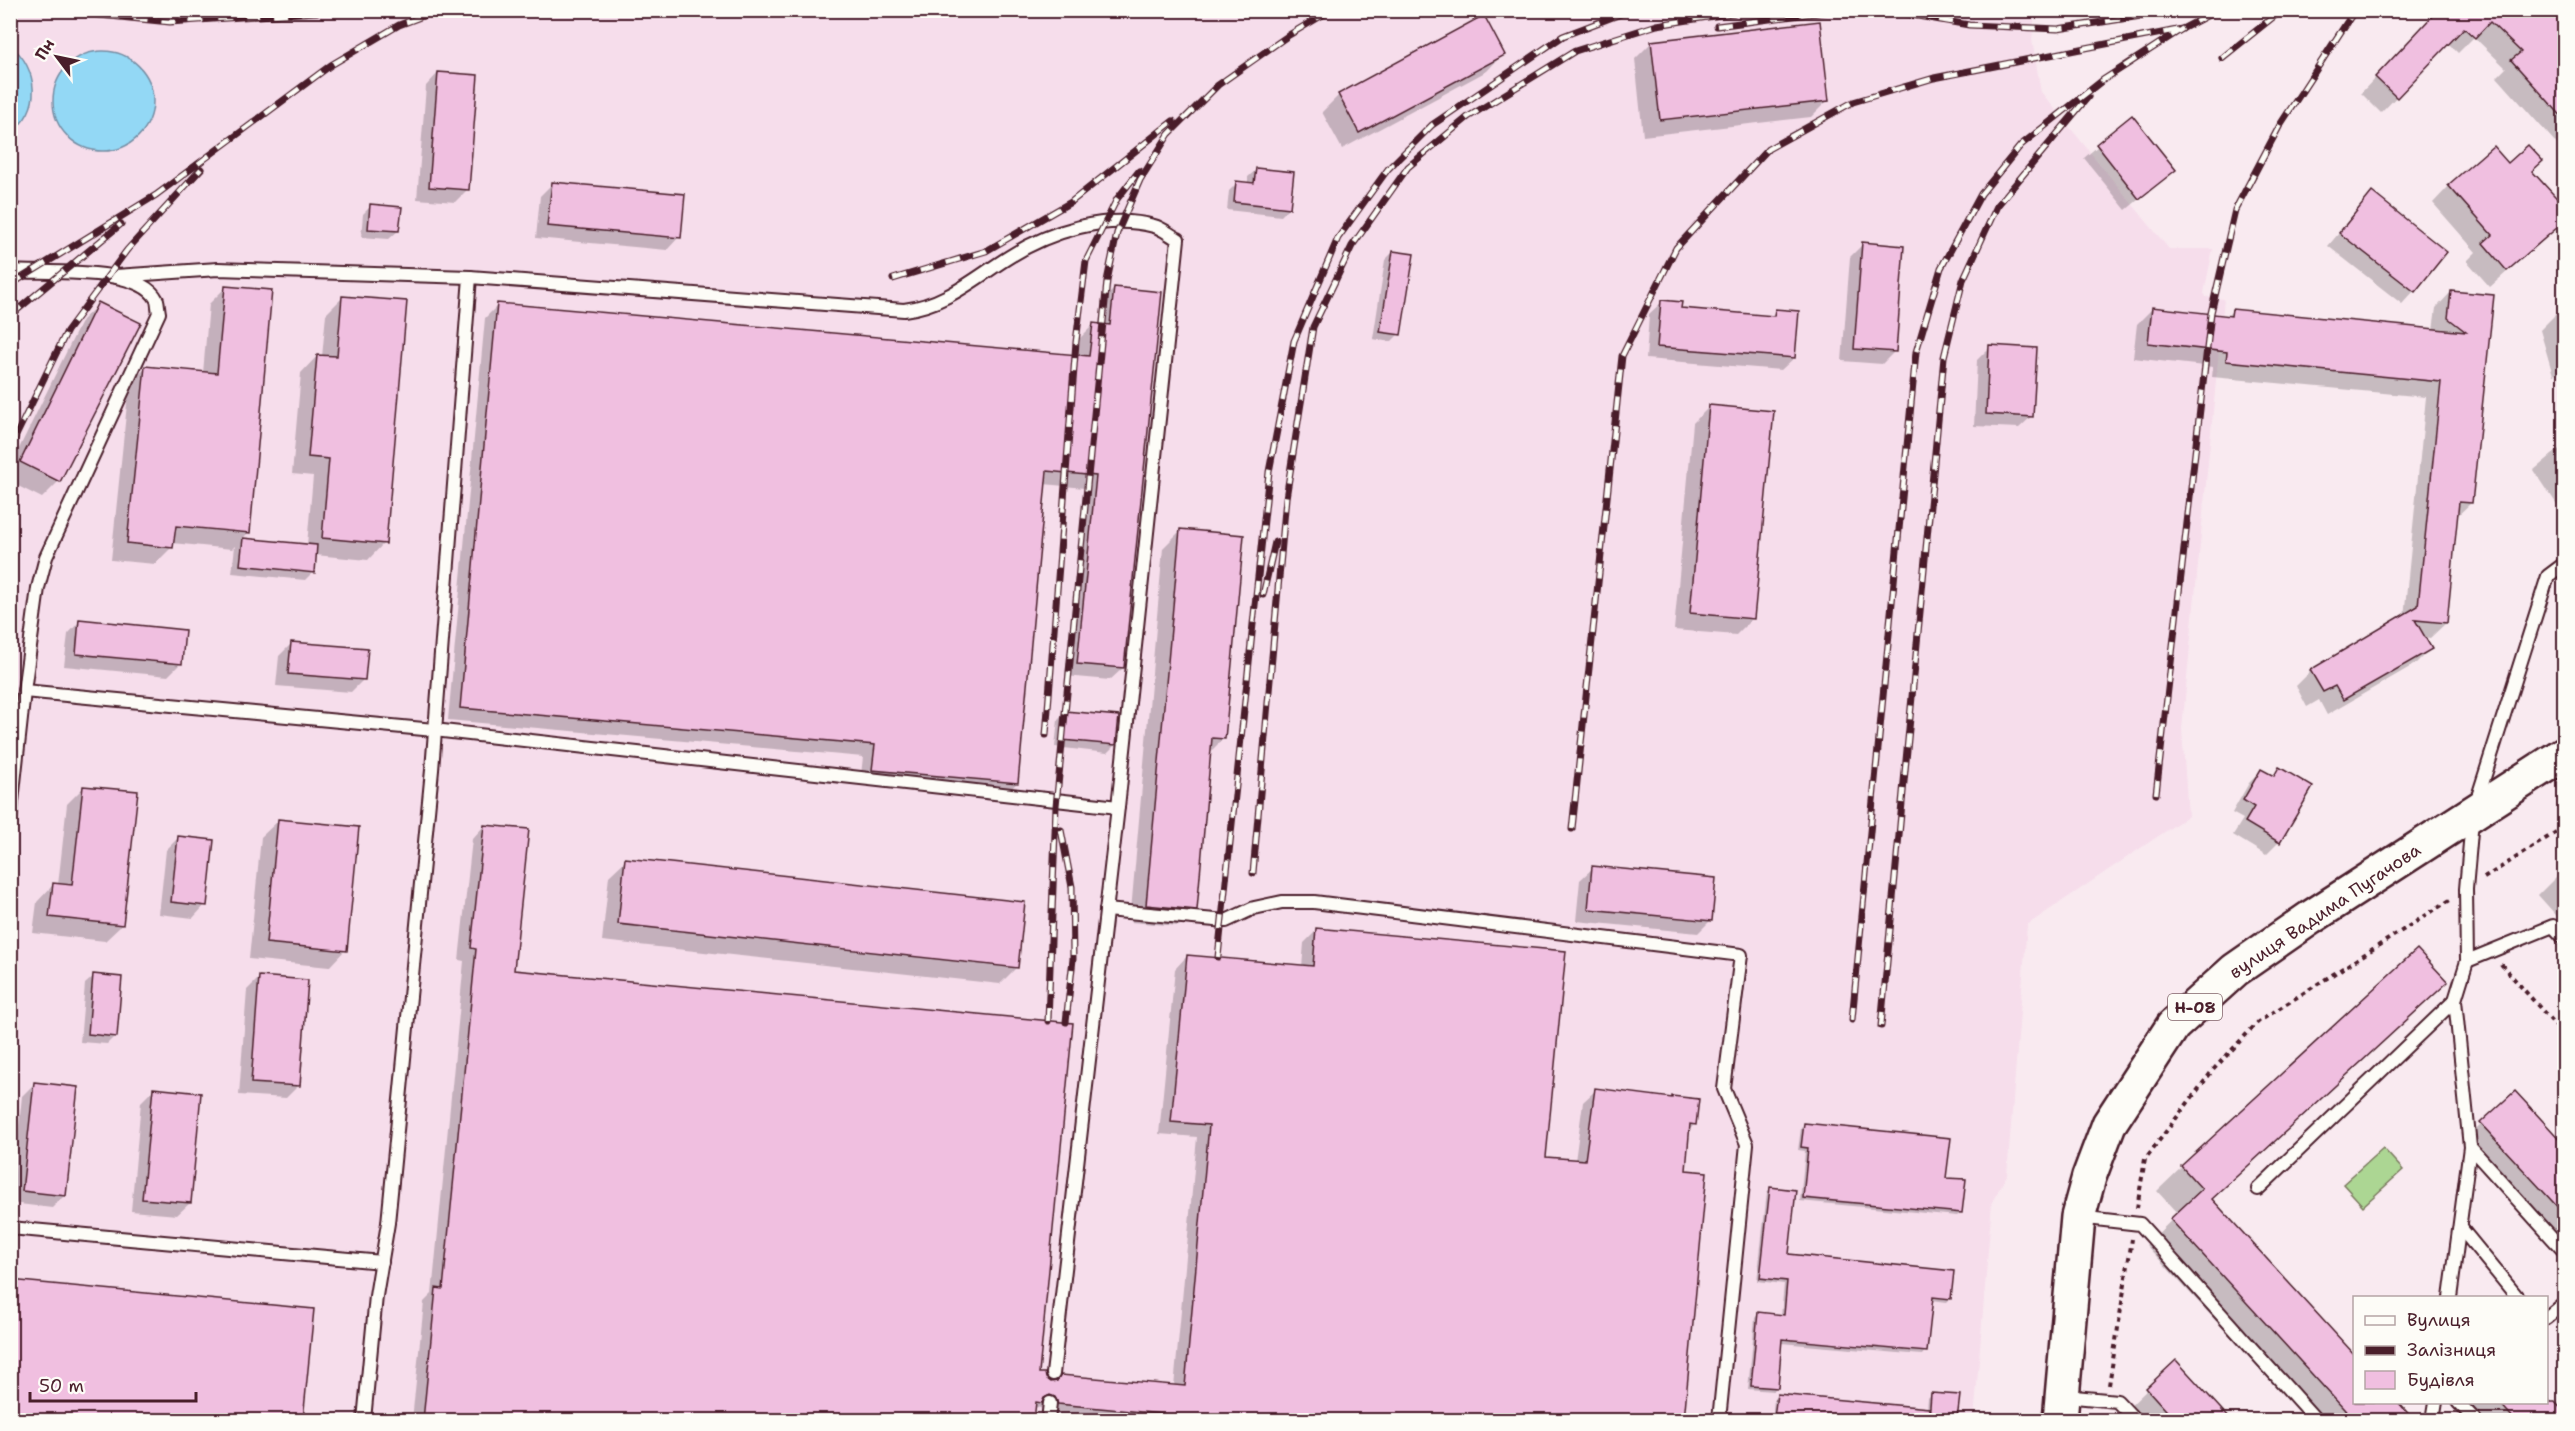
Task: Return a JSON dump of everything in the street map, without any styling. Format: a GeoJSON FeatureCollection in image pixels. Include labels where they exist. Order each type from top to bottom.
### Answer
{"type":"FeatureCollection","features":[{"type":"Feature","properties":{"kind":"main road","name":"вулиця Вадима Пугачова"},"geometry":{"type":"LineString","coordinates":[[2061,1408],[2078,1217],[2089,1177],[2109,1125],[2173,1026],[2235,970],[2310,918],[2565,754]]}},
{"type":"Feature","properties":{"kind":"lane"},"geometry":{"type":"LineString","coordinates":[[10,271],[117,276],[218,269],[470,277],[904,310],[923,308],[943,300],[1039,240],[1071,230],[1124,222],[1155,226],[1178,239],[1118,807],[1053,1374]]}},
{"type":"Feature","properties":{"kind":"lane"},"geometry":{"type":"LineString","coordinates":[[10,820],[38,588],[46,556],[159,313],[156,299],[142,285],[117,276]]}},
{"type":"Feature","properties":{"kind":"lane"},"geometry":{"type":"LineString","coordinates":[[364,1420],[381,1262],[388,1223],[434,730],[470,277]]}},
{"type":"Feature","properties":{"kind":"lane"},"geometry":{"type":"LineString","coordinates":[[2450,1296],[2470,1147],[2455,1000],[2467,961],[2466,890],[2473,812],[2548,576],[2565,564]]}},
{"type":"Feature","properties":{"kind":"lane"},"geometry":{"type":"LineString","coordinates":[[24,691],[434,730],[1118,807]]}},
{"type":"Feature","properties":{"kind":"lane"},"geometry":{"type":"LineString","coordinates":[[1106,910],[1226,921],[1254,908],[1273,904],[1314,902],[1741,955],[1724,1089],[1747,1144],[1719,1420]]}},
{"type":"Feature","properties":{"kind":"lane"},"geometry":{"type":"LineString","coordinates":[[2467,961],[2553,926],[2565,938]]}},
{"type":"Feature","properties":{"kind":"lane"},"geometry":{"type":"LineString","coordinates":[[2258,1189],[2455,1000]]}},
{"type":"Feature","properties":{"kind":"lane"},"geometry":{"type":"LineString","coordinates":[[2470,1147],[2565,1251]]}},
{"type":"Feature","properties":{"kind":"lane"},"geometry":{"type":"LineString","coordinates":[[2078,1217],[2140,1224],[2316,1420]]}},
{"type":"Feature","properties":{"kind":"lane"},"geometry":{"type":"LineString","coordinates":[[2460,1227],[2516,1296]]}},
{"type":"Feature","properties":{"kind":"lane"},"geometry":{"type":"LineString","coordinates":[[10,1228],[381,1262]]}},
{"type":"Feature","properties":{"kind":"lane"},"geometry":{"type":"LineString","coordinates":[[2548,1317],[2565,1303]]}},
{"type":"Feature","properties":{"kind":"lane"},"geometry":{"type":"LineString","coordinates":[[2061,1408],[2107,1400],[2117,1401],[2135,1420]]}},
{"type":"Feature","properties":{"kind":"lane"},"geometry":{"type":"LineString","coordinates":[[1048,1420],[1050,1404]]}},
{"type":"Feature","properties":{"kind":"lane"},"geometry":{"type":"LineString","coordinates":[[2433,1420],[2436,1404]]}},
{"type":"Feature","properties":{"kind":"lane"},"geometry":{"type":"LineString","coordinates":[[2460,1404],[2475,1420]]}},
{"type":"Feature","properties":{"kind":"path"},"geometry":{"type":"LineString","coordinates":[[2107,1400],[2145,1159],[2213,1070],[2258,1022],[2565,827]]}},
{"type":"Feature","properties":{"kind":"path"},"geometry":{"type":"LineString","coordinates":[[2491,952],[2565,1035]]}},
{"type":"Feature","properties":{"kind":"shaded area"},"geometry":{"type":"Polygon","coordinates":[[[10,11],[2035,11],[2032,40],[2041,92],[2169,249],[2213,249],[2204,293],[2206,297],[2224,299],[2182,729],[2188,816],[2027,925],[2007,1175],[1992,1202],[1974,1420],[11,1420],[10,11]]]}},
{"type":"Feature","properties":{"kind":"green space"},"geometry":{"type":"Polygon","coordinates":[[[2383,1148],[2403,1170],[2363,1206],[2343,1184],[2383,1148]]]}},
{"type":"Feature","properties":{"kind":"water"},"geometry":{"type":"Polygon","coordinates":[[[11,46],[27,65],[33,89],[28,113],[11,131],[11,46]]]}},
{"type":"Feature","properties":{"kind":"water"},"geometry":{"type":"Polygon","coordinates":[[[103,51],[122,55],[138,66],[149,82],[153,101],[149,120],[138,136],[122,147],[103,151],[84,147],[68,136],[57,120],[53,101],[57,82],[68,66],[84,55],[103,51]]]}},
{"type":"Feature","properties":{"kind":"building"},"geometry":{"type":"Polygon","coordinates":[[[2438,10],[2549,10],[2565,28],[2565,120],[2511,60],[2521,52],[2490,22],[2475,38],[2464,28],[2397,98],[2375,77],[2438,10]]]}},
{"type":"Feature","properties":{"kind":"building"},"geometry":{"type":"Polygon","coordinates":[[[1484,15],[1505,55],[1359,133],[1338,94],[1484,15]]]}},
{"type":"Feature","properties":{"kind":"building"},"geometry":{"type":"Polygon","coordinates":[[[1820,21],[1829,101],[1660,120],[1651,41],[1820,21]]]}},
{"type":"Feature","properties":{"kind":"building"},"geometry":{"type":"Polygon","coordinates":[[[438,72],[478,75],[469,190],[429,187],[438,72]]]}},
{"type":"Feature","properties":{"kind":"building"},"geometry":{"type":"Polygon","coordinates":[[[2132,115],[2176,170],[2139,199],[2096,144],[2132,115]]]}},
{"type":"Feature","properties":{"kind":"building"},"geometry":{"type":"Polygon","coordinates":[[[2528,145],[2543,161],[2532,171],[2565,207],[2565,221],[2507,271],[2483,243],[2492,235],[2448,185],[2493,146],[2508,163],[2528,145]]]}},
{"type":"Feature","properties":{"kind":"building"},"geometry":{"type":"Polygon","coordinates":[[[1256,168],[1294,172],[1290,208],[1234,202],[1236,181],[1254,183],[1256,168]]]}},
{"type":"Feature","properties":{"kind":"building"},"geometry":{"type":"Polygon","coordinates":[[[552,182],[685,194],[681,238],[547,226],[552,182]]]}},
{"type":"Feature","properties":{"kind":"building"},"geometry":{"type":"Polygon","coordinates":[[[2372,192],[2447,252],[2415,292],[2339,233],[2372,192]]]}},
{"type":"Feature","properties":{"kind":"building"},"geometry":{"type":"Polygon","coordinates":[[[370,204],[402,207],[399,231],[368,229],[370,204]]]}},
{"type":"Feature","properties":{"kind":"building"},"geometry":{"type":"Polygon","coordinates":[[[1862,242],[1904,246],[1896,352],[1854,349],[1862,242]]]}},
{"type":"Feature","properties":{"kind":"building"},"geometry":{"type":"Polygon","coordinates":[[[1393,251],[1414,254],[1401,335],[1380,332],[1393,251]]]}},
{"type":"Feature","properties":{"kind":"building"},"geometry":{"type":"Polygon","coordinates":[[[225,286],[272,290],[250,533],[176,526],[173,548],[127,543],[145,366],[217,373],[225,286]]]}},
{"type":"Feature","properties":{"kind":"building"},"geometry":{"type":"Polygon","coordinates":[[[1114,287],[1162,292],[1124,668],[1077,664],[1096,476],[1047,471],[1018,783],[872,770],[875,745],[460,708],[497,303],[1089,356],[1093,323],[1110,325],[1114,287]]]}},
{"type":"Feature","properties":{"kind":"building"},"geometry":{"type":"Polygon","coordinates":[[[2451,291],[2494,295],[2472,503],[2459,502],[2447,623],[2415,620],[2432,649],[2343,700],[2335,686],[2323,692],[2310,670],[2418,606],[2441,382],[2226,361],[2227,352],[2148,343],[2152,307],[2231,316],[2232,309],[2466,332],[2448,318],[2451,291]]]}},
{"type":"Feature","properties":{"kind":"building"},"geometry":{"type":"Polygon","coordinates":[[[342,296],[407,301],[386,544],[322,538],[329,459],[308,457],[317,355],[337,356],[342,296]]]}},
{"type":"Feature","properties":{"kind":"building"},"geometry":{"type":"Polygon","coordinates":[[[1661,300],[1682,302],[1681,308],[1774,316],[1775,309],[1799,311],[1795,358],[1657,347],[1661,300]]]}},
{"type":"Feature","properties":{"kind":"building"},"geometry":{"type":"Polygon","coordinates":[[[98,302],[141,323],[60,482],[20,462],[98,302]]]}},
{"type":"Feature","properties":{"kind":"building"},"geometry":{"type":"Polygon","coordinates":[[[1989,345],[2037,348],[2033,417],[1986,414],[1989,345]]]}},
{"type":"Feature","properties":{"kind":"building"},"geometry":{"type":"Polygon","coordinates":[[[1709,405],[1774,411],[1754,619],[1690,613],[1709,405]]]}},
{"type":"Feature","properties":{"kind":"building"},"geometry":{"type":"Polygon","coordinates":[[[1180,529],[1244,535],[1225,739],[1212,738],[1197,910],[1146,905],[1180,529]]]}},
{"type":"Feature","properties":{"kind":"building"},"geometry":{"type":"Polygon","coordinates":[[[243,538],[317,545],[315,573],[240,565],[243,538]]]}},
{"type":"Feature","properties":{"kind":"building"},"geometry":{"type":"Polygon","coordinates":[[[79,619],[185,630],[182,664],[76,654],[79,619]]]}},
{"type":"Feature","properties":{"kind":"building"},"geometry":{"type":"Polygon","coordinates":[[[291,642],[368,648],[365,680],[288,674],[291,642]]]}},
{"type":"Feature","properties":{"kind":"building"},"geometry":{"type":"Polygon","coordinates":[[[1065,711],[1119,716],[1116,745],[1062,740],[1065,711]]]}},
{"type":"Feature","properties":{"kind":"building"},"geometry":{"type":"Polygon","coordinates":[[[2279,767],[2313,787],[2280,843],[2245,822],[2254,807],[2243,800],[2261,769],[2274,776],[2279,767]]]}},
{"type":"Feature","properties":{"kind":"building"},"geometry":{"type":"Polygon","coordinates":[[[83,786],[138,791],[123,925],[49,917],[53,883],[72,885],[83,786]]]}},
{"type":"Feature","properties":{"kind":"building"},"geometry":{"type":"Polygon","coordinates":[[[278,819],[359,827],[347,951],[266,943],[278,819]]]}},
{"type":"Feature","properties":{"kind":"building"},"geometry":{"type":"Polygon","coordinates":[[[484,825],[529,829],[514,970],[1073,1023],[1039,1373],[1045,1373],[1046,1378],[1051,1382],[1057,1381],[1061,1375],[1185,1386],[1209,1125],[1171,1122],[1187,955],[1313,966],[1316,928],[1566,951],[1546,1157],[1585,1160],[1595,1088],[1672,1098],[1672,1096],[1699,1099],[1696,1125],[1690,1124],[1686,1170],[1707,1172],[1684,1420],[1181,1420],[1182,1416],[1058,1404],[1055,1397],[1050,1395],[1044,1398],[1042,1403],[1036,1402],[1034,1420],[423,1420],[436,1288],[443,1289],[476,949],[471,948],[484,825]]]}},
{"type":"Feature","properties":{"kind":"building"},"geometry":{"type":"Polygon","coordinates":[[[178,836],[214,840],[207,906],[171,902],[178,836]]]}},
{"type":"Feature","properties":{"kind":"building"},"geometry":{"type":"Polygon","coordinates":[[[625,858],[1025,902],[1018,968],[618,924],[625,858]]]}},
{"type":"Feature","properties":{"kind":"building"},"geometry":{"type":"Polygon","coordinates":[[[1592,866],[1716,878],[1712,921],[1588,909],[1592,866]]]}},
{"type":"Feature","properties":{"kind":"building"},"geometry":{"type":"Polygon","coordinates":[[[2417,949],[2448,982],[2212,1199],[2353,1353],[2353,1404],[2400,1404],[2414,1420],[2354,1420],[2170,1219],[2202,1189],[2181,1166],[2417,949]]]}},
{"type":"Feature","properties":{"kind":"building"},"geometry":{"type":"Polygon","coordinates":[[[93,974],[122,977],[117,1037],[88,1034],[93,974]]]}},
{"type":"Feature","properties":{"kind":"building"},"geometry":{"type":"Polygon","coordinates":[[[259,976],[308,980],[300,1086],[251,1083],[259,976]]]}},
{"type":"Feature","properties":{"kind":"building"},"geometry":{"type":"Polygon","coordinates":[[[34,1082],[78,1087],[66,1196],[22,1191],[34,1082]]]}},
{"type":"Feature","properties":{"kind":"building"},"geometry":{"type":"Polygon","coordinates":[[[153,1088],[201,1093],[191,1203],[142,1199],[153,1088]]]}},
{"type":"Feature","properties":{"kind":"building"},"geometry":{"type":"Polygon","coordinates":[[[2515,1091],[2565,1145],[2565,1215],[2480,1123],[2515,1091]]]}},
{"type":"Feature","properties":{"kind":"building"},"geometry":{"type":"Polygon","coordinates":[[[1804,1123],[1951,1138],[1946,1178],[1966,1179],[1962,1213],[1803,1198],[1808,1148],[1801,1147],[1804,1123]]]}},
{"type":"Feature","properties":{"kind":"building"},"geometry":{"type":"Polygon","coordinates":[[[1770,1187],[1796,1190],[1789,1254],[1954,1271],[1951,1299],[1933,1297],[1927,1352],[1782,1339],[1778,1388],[1751,1386],[1758,1312],[1784,1315],[1787,1281],[1760,1278],[1770,1187]]]}},
{"type":"Feature","properties":{"kind":"building"},"geometry":{"type":"Polygon","coordinates":[[[10,1280],[314,1309],[303,1420],[10,1420],[10,1280]]]}},
{"type":"Feature","properties":{"kind":"building"},"geometry":{"type":"Polygon","coordinates":[[[2176,1360],[2231,1420],[2175,1420],[2146,1388],[2176,1360]]]}},
{"type":"Feature","properties":{"kind":"building"},"geometry":{"type":"Polygon","coordinates":[[[1931,1393],[1960,1395],[1957,1420],[1929,1420],[1931,1393]]]}},
{"type":"Feature","properties":{"kind":"building"},"geometry":{"type":"Polygon","coordinates":[[[1777,1394],[1929,1408],[1929,1420],[1815,1420],[1774,1417],[1777,1394]]]}},
{"type":"Feature","properties":{"kind":"building"},"geometry":{"type":"Polygon","coordinates":[[[2555,1402],[2565,1413],[2565,1420],[2515,1420],[2501,1404],[2555,1402]]]}},
{"type":"Feature","properties":{"kind":"railway"},"geometry":{"type":"LineString","coordinates":[[50,10],[170,22],[344,10]]}},
{"type":"Feature","properties":{"kind":"railway"},"geometry":{"type":"LineString","coordinates":[[10,285],[156,195],[331,65],[399,25],[439,10]]}},
{"type":"Feature","properties":{"kind":"railway"},"geometry":{"type":"LineString","coordinates":[[1013,10],[1141,13],[1200,10]]}},
{"type":"Feature","properties":{"kind":"railway"},"geometry":{"type":"LineString","coordinates":[[1048,1021],[1056,806],[1107,281],[1117,233],[1140,180],[1169,134],[1218,85],[1289,35],[1331,10]]}},
{"type":"Feature","properties":{"kind":"railway"},"geometry":{"type":"LineString","coordinates":[[1218,957],[1269,472],[1294,341],[1338,238],[1388,169],[1432,125],[1563,36],[1631,10]]}},
{"type":"Feature","properties":{"kind":"railway"},"geometry":{"type":"LineString","coordinates":[[1253,873],[1286,498],[1313,327],[1352,246],[1408,167],[1468,117],[1575,51],[1657,25],[1752,10]]}},
{"type":"Feature","properties":{"kind":"railway"},"geometry":{"type":"LineString","coordinates":[[1717,26],[1839,10]]}},
{"type":"Feature","properties":{"kind":"railway"},"geometry":{"type":"LineString","coordinates":[[1884,10],[1969,25],[2058,29],[2179,10]]}},
{"type":"Feature","properties":{"kind":"railway"},"geometry":{"type":"LineString","coordinates":[[1852,1020],[1916,352],[1941,268],[1981,194],[2021,145],[2103,80],[2182,29],[2218,10]]}},
{"type":"Feature","properties":{"kind":"railway"},"geometry":{"type":"LineString","coordinates":[[2222,58],[2282,10]]}},
{"type":"Feature","properties":{"kind":"railway"},"geometry":{"type":"LineString","coordinates":[[2156,794],[2211,313],[2235,210],[2280,125],[2355,10]]}},
{"type":"Feature","properties":{"kind":"railway"},"geometry":{"type":"LineString","coordinates":[[1572,829],[1622,356],[1676,248],[1768,149],[1853,102],[1934,78],[2182,29]]}},
{"type":"Feature","properties":{"kind":"railway"},"geometry":{"type":"LineString","coordinates":[[1881,1026],[1944,357],[1963,280],[1997,206],[2088,97]]}},
{"type":"Feature","properties":{"kind":"railway"},"geometry":{"type":"LineString","coordinates":[[893,279],[986,251],[1071,202],[1173,121]]}},
{"type":"Feature","properties":{"kind":"railway"},"geometry":{"type":"LineString","coordinates":[[10,448],[67,331],[127,250],[201,169]]}},
{"type":"Feature","properties":{"kind":"railway"},"geometry":{"type":"LineString","coordinates":[[1046,735],[1076,342],[1086,261],[1117,199],[1139,171]]}},
{"type":"Feature","properties":{"kind":"railway"},"geometry":{"type":"LineString","coordinates":[[10,316],[121,224]]}},
{"type":"Feature","properties":{"kind":"railway"},"geometry":{"type":"LineString","coordinates":[[1263,595],[1275,542]]}},
{"type":"Feature","properties":{"kind":"railway"},"geometry":{"type":"LineString","coordinates":[[1061,830],[1072,887],[1073,959],[1066,1022]]}}]}
